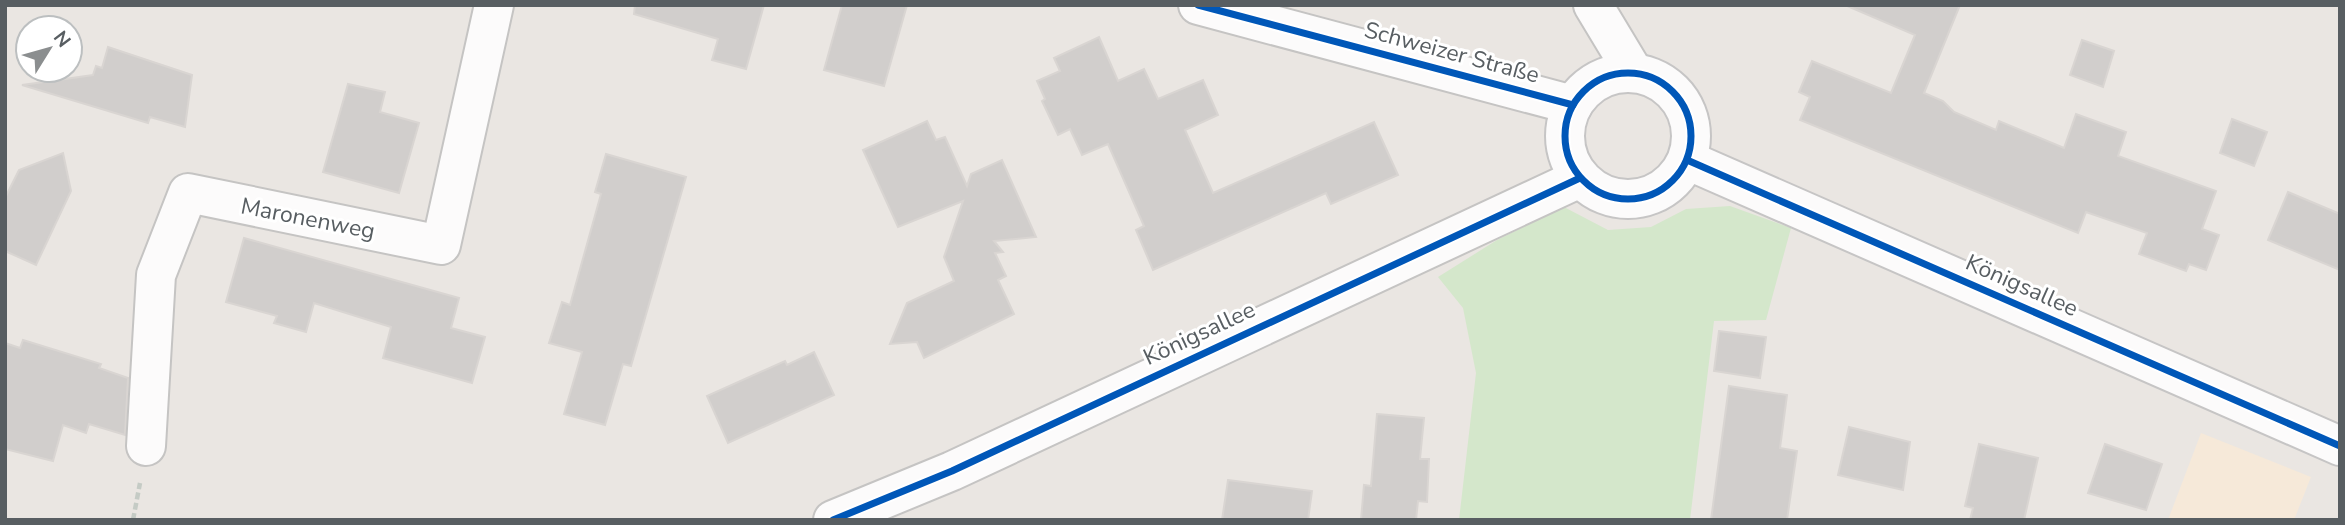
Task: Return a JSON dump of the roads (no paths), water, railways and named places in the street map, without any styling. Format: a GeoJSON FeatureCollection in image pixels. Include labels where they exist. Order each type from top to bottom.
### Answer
{"type":"FeatureCollection","features":[{"type":"Feature","properties":{"kind":"street","name":"Maronenweg"},"geometry":{"type":"LineString","coordinates":[[146,446],[156,275],[188,193],[441,245],[494,5]]}},
{"type":"Feature","properties":{"kind":"street","name":"Schweizer Straße"},"geometry":{"type":"LineString","coordinates":[[1198,5],[1573,105]]}},
{"type":"Feature","properties":{"kind":"street"},"geometry":{"type":"LineString","coordinates":[[1593,5],[1634,73]]}},
{"type":"Feature","properties":{"kind":"street"},"geometry":{"type":"LineString","coordinates":[[1634,73],[1658,80],[1678,96],[1690,119],[1692,139],[1687,160],[1673,181],[1654,195],[1628,200],[1600,194],[1580,178],[1566,152],[1566,125],[1573,105],[1590,86],[1613,74],[1634,73]]}},
{"type":"Feature","properties":{"kind":"street","name":"Königsallee"},"geometry":{"type":"LineString","coordinates":[[1687,160],[2340,446]]}},
{"type":"Feature","properties":{"kind":"street","name":"Königsallee"},"geometry":{"type":"LineString","coordinates":[[833,520],[952,471],[1580,178]]}}]}
